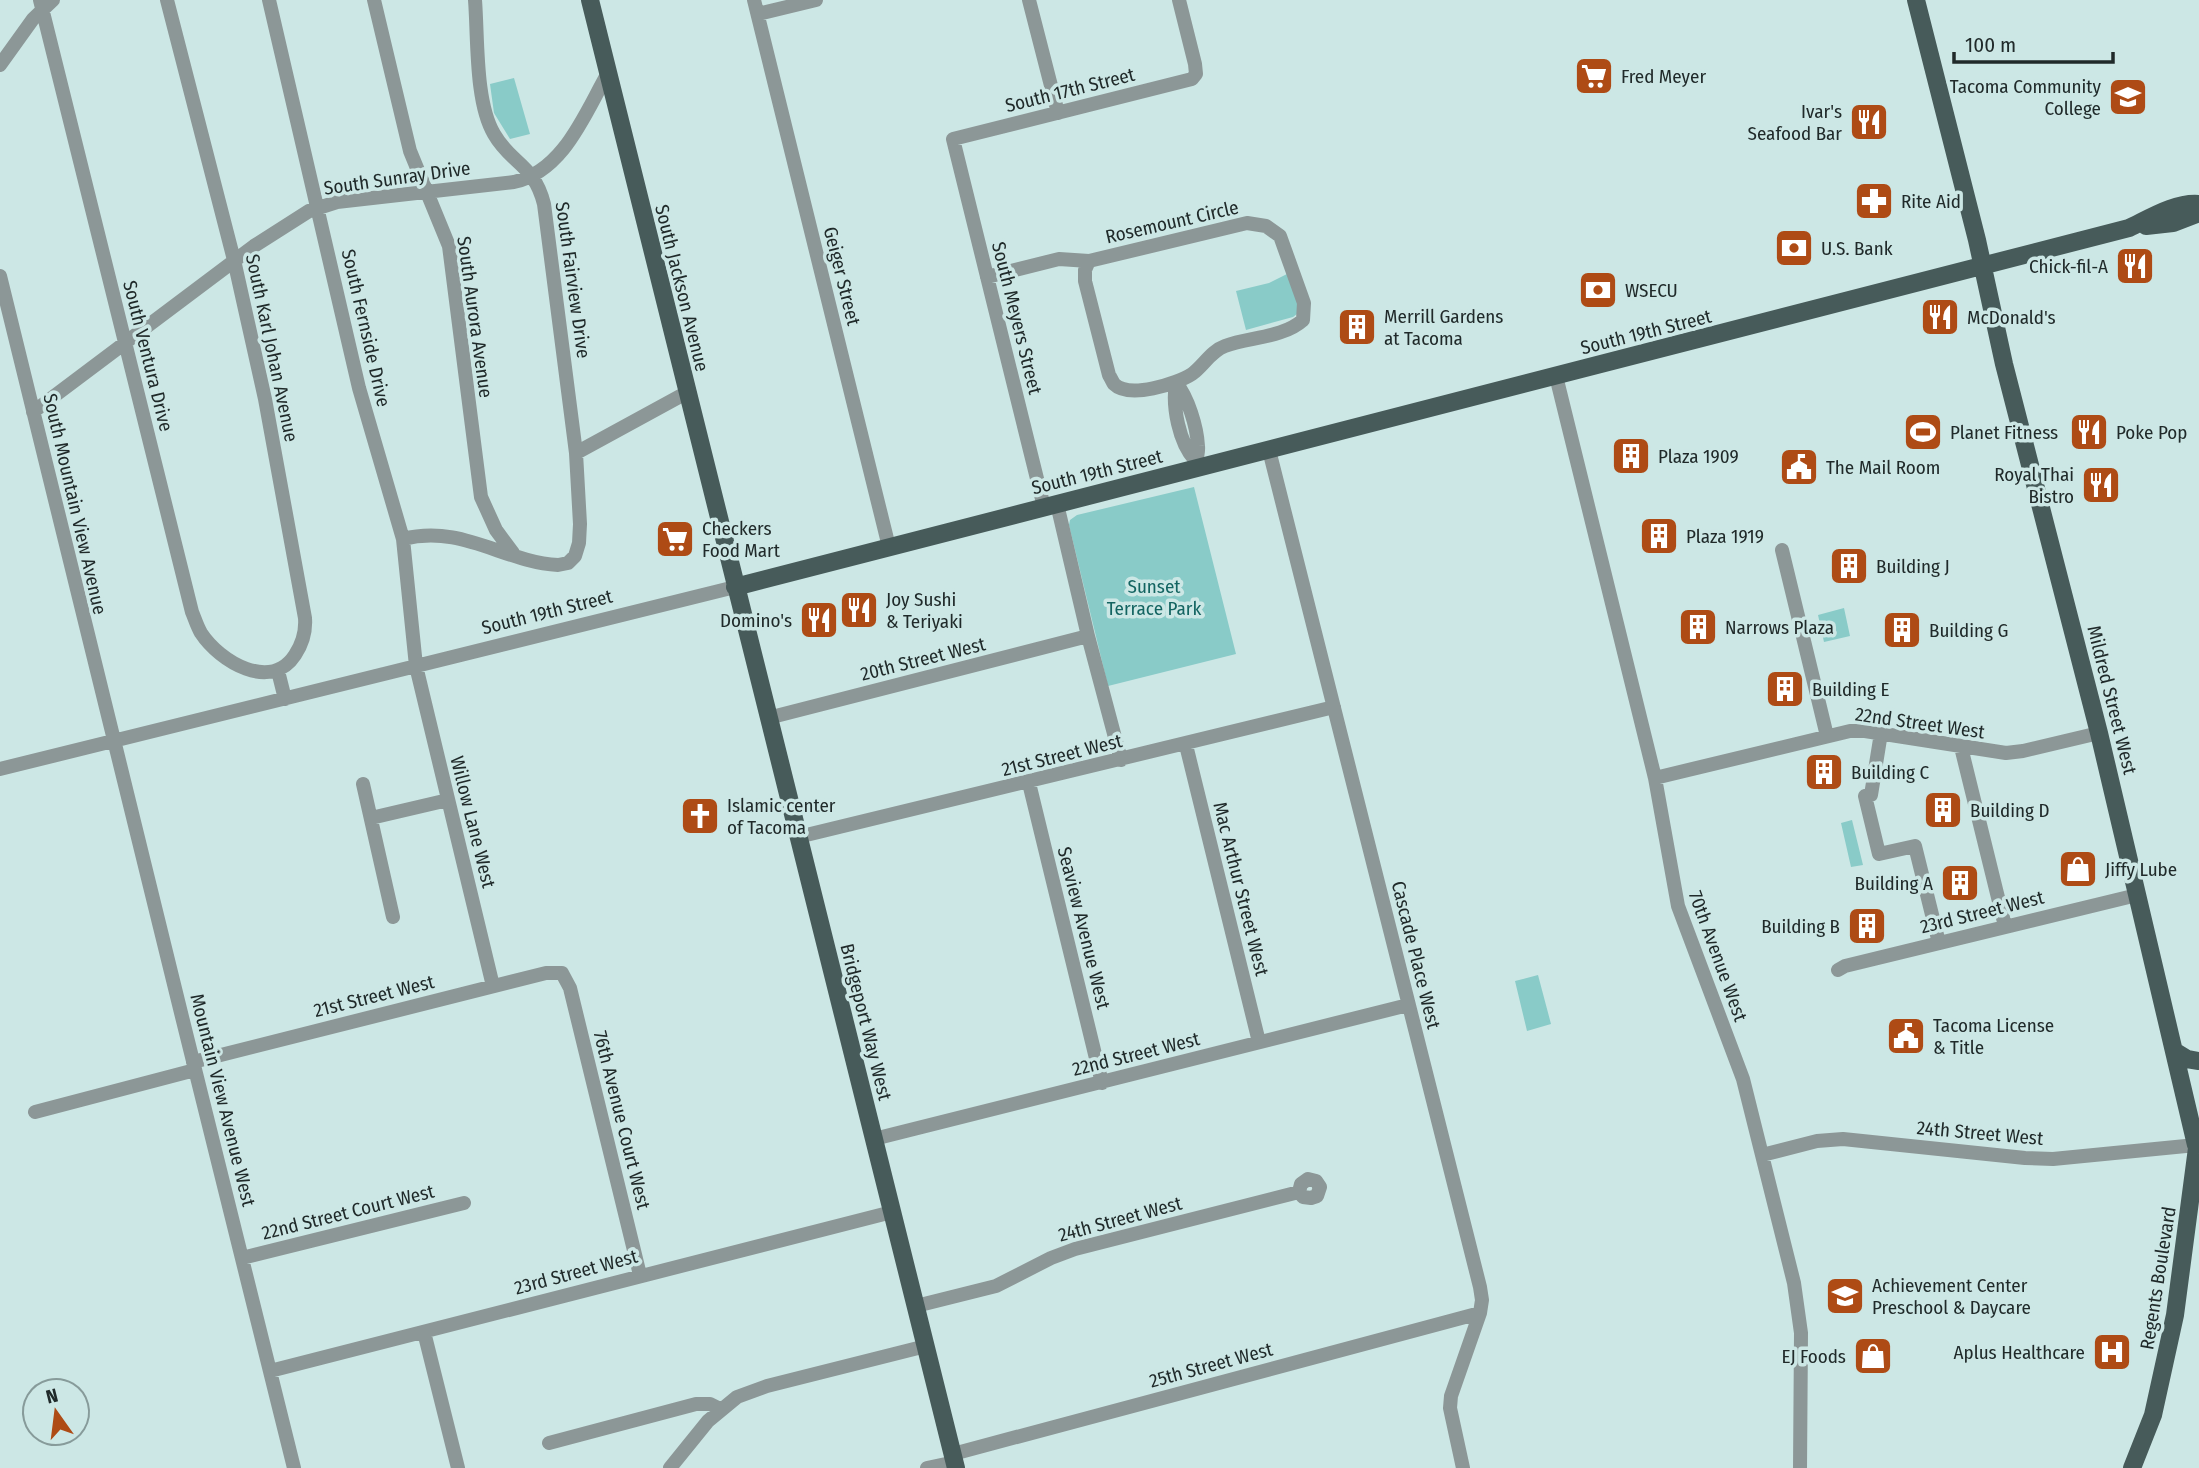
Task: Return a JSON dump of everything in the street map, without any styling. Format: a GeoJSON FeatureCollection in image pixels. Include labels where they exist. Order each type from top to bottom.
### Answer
{"type":"FeatureCollection","features":[{"type":"Feature","properties":{"kind":"main road","name":"South Jackson Avenue"},"geometry":{"type":"LineString","coordinates":[[590,0],[735,587]]}},
{"type":"Feature","properties":{"kind":"main road","name":"Mildred Street West"},"geometry":{"type":"LineString","coordinates":[[1916,0],[2004,364],[2099,733],[2198,1145]]}},
{"type":"Feature","properties":{"kind":"main road","name":"South 19th Street"},"geometry":{"type":"LineString","coordinates":[[735,587],[1050,506],[1196,464],[1269,450],[2129,228],[2172,208],[2199,204]]}},
{"type":"Feature","properties":{"kind":"main road"},"geometry":{"type":"LineString","coordinates":[[2129,228],[2174,223],[2199,213]]}},
{"type":"Feature","properties":{"kind":"main road","name":"Bridgeport Way West"},"geometry":{"type":"LineString","coordinates":[[735,587],[955,1461]]}},
{"type":"Feature","properties":{"kind":"main road"},"geometry":{"type":"LineString","coordinates":[[2174,1051],[2186,1059],[2199,1061]]}},
{"type":"Feature","properties":{"kind":"main road","name":"Regents Boulevard"},"geometry":{"type":"LineString","coordinates":[[2132,1468],[2153,1415],[2171,1335],[2198,1145]]}},
{"type":"Feature","properties":{"kind":"street","name":"South Karl Johan Avenue"},"geometry":{"type":"LineString","coordinates":[[167,0],[234,260],[265,399],[305,618],[304,633],[297,652],[278,671]]}},
{"type":"Feature","properties":{"kind":"street","name":"South Fernside Drive"},"geometry":{"type":"LineString","coordinates":[[269,0],[359,388],[403,539],[416,666]]}},
{"type":"Feature","properties":{"kind":"street","name":"South Aurora Avenue"},"geometry":{"type":"LineString","coordinates":[[374,0],[401,120],[450,253],[481,497],[496,530],[515,555]]}},
{"type":"Feature","properties":{"kind":"street","name":"South Fairview Drive"},"geometry":{"type":"LineString","coordinates":[[475,0],[485,114],[499,142],[533,176],[541,194],[549,234],[576,453],[580,524],[579,543],[573,559],[561,565],[515,555]]}},
{"type":"Feature","properties":{"kind":"street"},"geometry":{"type":"LineString","coordinates":[[756,7],[816,0]]}},
{"type":"Feature","properties":{"kind":"street"},"geometry":{"type":"LineString","coordinates":[[1029,0],[1058,113]]}},
{"type":"Feature","properties":{"kind":"street","name":"South 17th Street"},"geometry":{"type":"LineString","coordinates":[[953,139],[1179,84],[1195,76],[1195,64],[1179,0]]}},
{"type":"Feature","properties":{"kind":"street"},"geometry":{"type":"LineString","coordinates":[[0,65],[45,3]]}},
{"type":"Feature","properties":{"kind":"street","name":"South Ventura Drive"},"geometry":{"type":"LineString","coordinates":[[45,3],[125,342],[197,624],[212,645],[240,666],[259,673],[278,671]]}},
{"type":"Feature","properties":{"kind":"street","name":"Geiger Street"},"geometry":{"type":"LineString","coordinates":[[756,7],[889,547]]}},
{"type":"Feature","properties":{"kind":"street","name":"South Sunray Drive"},"geometry":{"type":"LineString","coordinates":[[33,412],[234,260],[302,215],[337,202],[500,184],[533,176],[548,166],[564,148],[608,73]]}},
{"type":"Feature","properties":{"kind":"street","name":"South Meyers Street"},"geometry":{"type":"LineString","coordinates":[[953,139],[987,277],[1050,506]]}},
{"type":"Feature","properties":{"kind":"street","name":"Rosemount Circle"},"geometry":{"type":"LineString","coordinates":[[987,277],[1059,259],[1088,261],[1247,223],[1257,223],[1280,236],[1304,303],[1303,320],[1291,328],[1223,346],[1208,357],[1195,372],[1176,383],[1130,391],[1115,384],[1109,375],[1085,281],[1084,270],[1088,261]]}},
{"type":"Feature","properties":{"kind":"street","name":"South Mountain View Avenue"},"geometry":{"type":"LineString","coordinates":[[0,276],[82,617],[115,741]]}},
{"type":"Feature","properties":{"kind":"street","name":"70th Avenue West"},"geometry":{"type":"LineString","coordinates":[[1556,376],[1655,778],[1678,906],[1743,1079],[1800,1315],[1800,1468]]}},
{"type":"Feature","properties":{"kind":"street"},"geometry":{"type":"LineString","coordinates":[[1176,383],[1186,395],[1199,448],[1196,464]]}},
{"type":"Feature","properties":{"kind":"street"},"geometry":{"type":"LineString","coordinates":[[576,453],[686,393]]}},
{"type":"Feature","properties":{"kind":"street","name":"Cascade Place West"},"geometry":{"type":"LineString","coordinates":[[1269,450],[1477,1272],[1482,1300],[1480,1313],[1451,1396],[1450,1408],[1463,1468]]}},
{"type":"Feature","properties":{"kind":"street"},"geometry":{"type":"LineString","coordinates":[[1050,506],[1121,760]]}},
{"type":"Feature","properties":{"kind":"street"},"geometry":{"type":"LineString","coordinates":[[403,539],[429,536],[458,538],[515,555]]}},
{"type":"Feature","properties":{"kind":"street"},"geometry":{"type":"LineString","coordinates":[[1782,550],[1827,736]]}},
{"type":"Feature","properties":{"kind":"street","name":"South 19th Street"},"geometry":{"type":"LineString","coordinates":[[0,769],[735,587]]}},
{"type":"Feature","properties":{"kind":"street","name":"20th Street West"},"geometry":{"type":"LineString","coordinates":[[768,718],[1088,636]]}},
{"type":"Feature","properties":{"kind":"street","name":"Willow Lane West"},"geometry":{"type":"LineString","coordinates":[[416,666],[493,986]]}},
{"type":"Feature","properties":{"kind":"street"},"geometry":{"type":"LineString","coordinates":[[278,671],[285,699]]}},
{"type":"Feature","properties":{"kind":"street","name":"21st Street West"},"geometry":{"type":"LineString","coordinates":[[798,837],[1334,707]]}},
{"type":"Feature","properties":{"kind":"street","name":"22nd Street West"},"geometry":{"type":"LineString","coordinates":[[1655,778],[1858,730],[1996,752],[2015,752],[2099,733]]}},
{"type":"Feature","properties":{"kind":"street"},"geometry":{"type":"LineString","coordinates":[[1881,733],[1871,795],[1865,796],[1879,854],[1915,846],[1939,943]]}},
{"type":"Feature","properties":{"kind":"street","name":"Mountain View Avenue West"},"geometry":{"type":"LineString","coordinates":[[115,741],[294,1468]]}},
{"type":"Feature","properties":{"kind":"street","name":"Mac Arthur Street West"},"geometry":{"type":"LineString","coordinates":[[1186,745],[1259,1042]]}},
{"type":"Feature","properties":{"kind":"street"},"geometry":{"type":"LineString","coordinates":[[1961,747],[2005,926]]}},
{"type":"Feature","properties":{"kind":"street","name":"Seaview Avenue West"},"geometry":{"type":"LineString","coordinates":[[1029,783],[1102,1083]]}},
{"type":"Feature","properties":{"kind":"street"},"geometry":{"type":"LineString","coordinates":[[363,784],[393,917]]}},
{"type":"Feature","properties":{"kind":"street"},"geometry":{"type":"LineString","coordinates":[[371,818],[448,800]]}},
{"type":"Feature","properties":{"kind":"street","name":"23rd Street West"},"geometry":{"type":"LineString","coordinates":[[1838,970],[1845,966],[2137,895]]}},
{"type":"Feature","properties":{"kind":"street","name":"21st Street West"},"geometry":{"type":"LineString","coordinates":[[36,1112],[194,1066],[493,986],[551,972],[564,974]]}},
{"type":"Feature","properties":{"kind":"street","name":"76th Avenue Court West"},"geometry":{"type":"LineString","coordinates":[[564,974],[570,988],[640,1275]]}},
{"type":"Feature","properties":{"kind":"street","name":"22nd Street West"},"geometry":{"type":"LineString","coordinates":[[874,1139],[1408,1005]]}},
{"type":"Feature","properties":{"kind":"street","name":"24th Street West"},"geometry":{"type":"LineString","coordinates":[[1762,1155],[1804,1143],[1830,1140],[2044,1159],[2198,1145]]}},
{"type":"Feature","properties":{"kind":"street","name":"24th Street West"},"geometry":{"type":"LineString","coordinates":[[916,1306],[996,1286],[1051,1258],[1075,1250],[1299,1192]]}},
{"type":"Feature","properties":{"kind":"street","name":"22nd Street Court West"},"geometry":{"type":"LineString","coordinates":[[242,1258],[464,1203]]}},
{"type":"Feature","properties":{"kind":"street","name":"23rd Street West"},"geometry":{"type":"LineString","coordinates":[[271,1371],[892,1212]]}},
{"type":"Feature","properties":{"kind":"street","name":"25th Street West"},"geometry":{"type":"LineString","coordinates":[[927,1468],[1480,1313]]}},
{"type":"Feature","properties":{"kind":"street"},"geometry":{"type":"LineString","coordinates":[[424,1332],[458,1468]]}},
{"type":"Feature","properties":{"kind":"street"},"geometry":{"type":"LineString","coordinates":[[670,1468],[720,1409],[737,1397],[766,1386],[926,1346]]}},
{"type":"Feature","properties":{"kind":"street"},"geometry":{"type":"LineString","coordinates":[[549,1443],[696,1404],[710,1404],[720,1409]]}},
{"type":"Feature","properties":{"kind":"green space"},"geometry":{"type":"Polygon","coordinates":[[[514,78],[530,134],[510,139],[494,113],[490,84],[514,78]]]}},
{"type":"Feature","properties":{"kind":"green space"},"geometry":{"type":"Polygon","coordinates":[[[1289,273],[1297,302],[1297,314],[1246,330],[1236,291],[1269,283],[1289,273]]]}},
{"type":"Feature","properties":{"kind":"green space","name":"Sunset Terrace Park"},"geometry":{"type":"Polygon","coordinates":[[[1194,487],[1236,654],[1108,686],[1070,520],[1077,515],[1194,487]]]}},
{"type":"Feature","properties":{"kind":"green space"},"geometry":{"type":"Polygon","coordinates":[[[1844,608],[1850,636],[1824,642],[1818,615],[1844,608]]]}},
{"type":"Feature","properties":{"kind":"green space"},"geometry":{"type":"Polygon","coordinates":[[[1852,820],[1863,865],[1851,867],[1841,823],[1852,820]]]}},
{"type":"Feature","properties":{"kind":"green space"},"geometry":{"type":"Polygon","coordinates":[[[1538,975],[1551,1024],[1527,1031],[1515,981],[1538,975]]]}},
{"type":"Feature","properties":{"kind":"place","name":"Fred Meyer"},"geometry":{"type":"Point","coordinates":[1594,76]}},
{"type":"Feature","properties":{"kind":"place","name":"Tacoma Community College"},"geometry":{"type":"Point","coordinates":[2128,97]}},
{"type":"Feature","properties":{"kind":"place","name":"Ivar's Seafood Bar"},"geometry":{"type":"Point","coordinates":[1869,122]}},
{"type":"Feature","properties":{"kind":"place","name":"Rite Aid"},"geometry":{"type":"Point","coordinates":[1874,201]}},
{"type":"Feature","properties":{"kind":"place","name":"U.S. Bank"},"geometry":{"type":"Point","coordinates":[1794,248]}},
{"type":"Feature","properties":{"kind":"place","name":"Chick-fil-A"},"geometry":{"type":"Point","coordinates":[2135,266]}},
{"type":"Feature","properties":{"kind":"place","name":"WSECU"},"geometry":{"type":"Point","coordinates":[1598,290]}},
{"type":"Feature","properties":{"kind":"place","name":"McDonald's"},"geometry":{"type":"Point","coordinates":[1940,317]}},
{"type":"Feature","properties":{"kind":"place","name":"Merrill Gardens at Tacoma"},"geometry":{"type":"Point","coordinates":[1357,327]}},
{"type":"Feature","properties":{"kind":"place","name":"Planet Fitness"},"geometry":{"type":"Point","coordinates":[1923,432]}},
{"type":"Feature","properties":{"kind":"place","name":"Poke Pop"},"geometry":{"type":"Point","coordinates":[2089,432]}},
{"type":"Feature","properties":{"kind":"place","name":"Plaza 1909"},"geometry":{"type":"Point","coordinates":[1631,456]}},
{"type":"Feature","properties":{"kind":"place","name":"The Mail Room"},"geometry":{"type":"Point","coordinates":[1799,467]}},
{"type":"Feature","properties":{"kind":"place","name":"Royal Thai Bistro"},"geometry":{"type":"Point","coordinates":[2101,485]}},
{"type":"Feature","properties":{"kind":"place","name":"Plaza 1919"},"geometry":{"type":"Point","coordinates":[1659,536]}},
{"type":"Feature","properties":{"kind":"place","name":"Checkers Food Mart"},"geometry":{"type":"Point","coordinates":[675,539]}},
{"type":"Feature","properties":{"kind":"place","name":"Building J"},"geometry":{"type":"Point","coordinates":[1849,566]}},
{"type":"Feature","properties":{"kind":"place","name":"Joy Sushi & Teriyaki"},"geometry":{"type":"Point","coordinates":[859,610]}},
{"type":"Feature","properties":{"kind":"place","name":"Domino's"},"geometry":{"type":"Point","coordinates":[819,620]}},
{"type":"Feature","properties":{"kind":"place","name":"Narrows Plaza"},"geometry":{"type":"Point","coordinates":[1698,627]}},
{"type":"Feature","properties":{"kind":"place","name":"Building G"},"geometry":{"type":"Point","coordinates":[1902,630]}},
{"type":"Feature","properties":{"kind":"place","name":"Building E"},"geometry":{"type":"Point","coordinates":[1785,689]}},
{"type":"Feature","properties":{"kind":"place","name":"Building C"},"geometry":{"type":"Point","coordinates":[1824,772]}},
{"type":"Feature","properties":{"kind":"place","name":"Building D"},"geometry":{"type":"Point","coordinates":[1943,810]}},
{"type":"Feature","properties":{"kind":"place","name":"Islamic center of Tacoma"},"geometry":{"type":"Point","coordinates":[700,816]}},
{"type":"Feature","properties":{"kind":"place","name":"Jiffy Lube"},"geometry":{"type":"Point","coordinates":[2078,869]}},
{"type":"Feature","properties":{"kind":"place","name":"Building A"},"geometry":{"type":"Point","coordinates":[1960,883]}},
{"type":"Feature","properties":{"kind":"place","name":"Building B"},"geometry":{"type":"Point","coordinates":[1867,926]}},
{"type":"Feature","properties":{"kind":"place","name":"Tacoma License & Title"},"geometry":{"type":"Point","coordinates":[1906,1036]}},
{"type":"Feature","properties":{"kind":"place","name":"Achievement Center Preschool & Daycare"},"geometry":{"type":"Point","coordinates":[1845,1296]}},
{"type":"Feature","properties":{"kind":"place","name":"Aplus Healthcare"},"geometry":{"type":"Point","coordinates":[2112,1352]}},
{"type":"Feature","properties":{"kind":"place","name":"EJ Foods"},"geometry":{"type":"Point","coordinates":[1873,1356]}}]}
